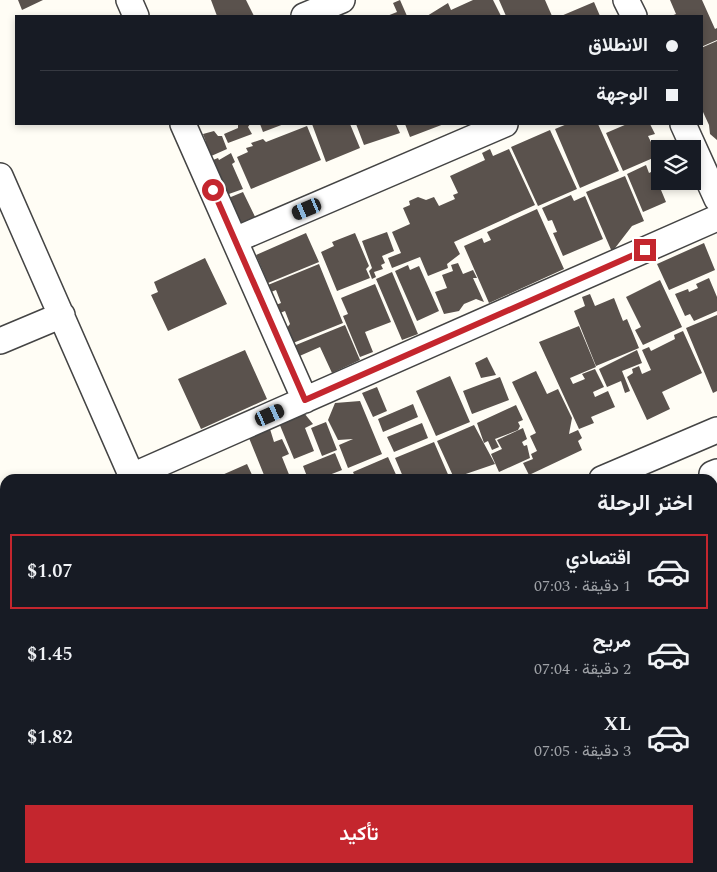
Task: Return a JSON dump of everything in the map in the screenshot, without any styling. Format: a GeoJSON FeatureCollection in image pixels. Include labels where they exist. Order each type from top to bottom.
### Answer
{"type":"FeatureCollection","features":[{"type":"Feature","properties":{"kind":"street"},"geometry":{"type":"LineString","coordinates":[[129,0],[136,15]]}},
{"type":"Feature","properties":{"kind":"street"},"geometry":{"type":"LineString","coordinates":[[306,15],[342,0]]}},
{"type":"Feature","properties":{"kind":"street"},"geometry":{"type":"LineString","coordinates":[[626,0],[634,15]]}},
{"type":"Feature","properties":{"kind":"street"},"geometry":{"type":"LineString","coordinates":[[183,125],[305,400]]}},
{"type":"Feature","properties":{"kind":"street"},"geometry":{"type":"LineString","coordinates":[[234,240],[503,125]]}},
{"type":"Feature","properties":{"kind":"street"},"geometry":{"type":"LineString","coordinates":[[683,125],[717,199]]}},
{"type":"Feature","properties":{"kind":"street"},"geometry":{"type":"LineString","coordinates":[[0,176],[132,474]]}},
{"type":"Feature","properties":{"kind":"street"},"geometry":{"type":"LineString","coordinates":[[140,474],[717,218]]}},
{"type":"Feature","properties":{"kind":"street"},"geometry":{"type":"LineString","coordinates":[[0,341],[62,315]]}},
{"type":"Feature","properties":{"kind":"street"},"geometry":{"type":"LineString","coordinates":[[614,474],[717,430]]}},
{"type":"Feature","properties":{"kind":"building"},"geometry":{"type":"Polygon","coordinates":[[[18,0],[43,0],[22,10],[18,0]]]}},
{"type":"Feature","properties":{"kind":"building"},"geometry":{"type":"Polygon","coordinates":[[[211,0],[246,0],[254,15],[217,15],[211,0]]]}},
{"type":"Feature","properties":{"kind":"building"},"geometry":{"type":"Polygon","coordinates":[[[400,0],[407,15],[390,15],[397,12],[393,3],[400,0]]]}},
{"type":"Feature","properties":{"kind":"building"},"geometry":{"type":"Polygon","coordinates":[[[473,0],[493,0],[500,15],[429,15],[448,3],[451,10],[473,0]]]}},
{"type":"Feature","properties":{"kind":"building"},"geometry":{"type":"Polygon","coordinates":[[[499,0],[545,0],[552,15],[506,15],[499,0]]]}},
{"type":"Feature","properties":{"kind":"building"},"geometry":{"type":"Polygon","coordinates":[[[670,0],[702,0],[715,29],[717,28],[717,40],[703,46],[703,15],[674,15],[676,14],[670,0]]]}},
{"type":"Feature","properties":{"kind":"building"},"geometry":{"type":"Polygon","coordinates":[[[594,2],[600,15],[563,15],[594,2]]]}},
{"type":"Feature","properties":{"kind":"building"},"geometry":{"type":"Polygon","coordinates":[[[717,41],[717,140],[710,134],[709,125],[703,112],[703,47],[717,41]]]}},
{"type":"Feature","properties":{"kind":"building"},"geometry":{"type":"Polygon","coordinates":[[[238,125],[249,125],[248,127],[252,134],[228,143],[224,134],[238,128],[238,125]]]}},
{"type":"Feature","properties":{"kind":"building"},"geometry":{"type":"Polygon","coordinates":[[[260,125],[281,125],[263,132],[260,125]]]}},
{"type":"Feature","properties":{"kind":"building"},"geometry":{"type":"Polygon","coordinates":[[[312,125],[350,125],[360,148],[326,162],[312,125]]]}},
{"type":"Feature","properties":{"kind":"building"},"geometry":{"type":"Polygon","coordinates":[[[356,125],[396,125],[400,133],[364,145],[356,125]]]}},
{"type":"Feature","properties":{"kind":"building"},"geometry":{"type":"Polygon","coordinates":[[[405,125],[441,125],[410,137],[405,125]]]}},
{"type":"Feature","properties":{"kind":"building"},"geometry":{"type":"Polygon","coordinates":[[[565,125],[598,125],[619,171],[580,188],[555,129],[565,125]]]}},
{"type":"Feature","properties":{"kind":"building"},"geometry":{"type":"Polygon","coordinates":[[[625,125],[650,125],[655,134],[648,136],[651,142],[651,159],[623,171],[606,133],[625,125]]]}},
{"type":"Feature","properties":{"kind":"building"},"geometry":{"type":"Polygon","coordinates":[[[307,126],[321,160],[251,189],[237,157],[248,152],[246,148],[253,146],[251,143],[263,139],[266,142],[307,126]]]}},
{"type":"Feature","properties":{"kind":"building"},"geometry":{"type":"Polygon","coordinates":[[[550,130],[577,189],[538,206],[511,147],[550,130]]]}},
{"type":"Feature","properties":{"kind":"building"},"geometry":{"type":"Polygon","coordinates":[[[214,131],[218,136],[222,136],[227,149],[209,157],[203,144],[206,142],[203,134],[214,131]]]}},
{"type":"Feature","properties":{"kind":"building"},"geometry":{"type":"Polygon","coordinates":[[[490,149],[493,156],[509,149],[535,205],[454,242],[460,254],[447,264],[448,268],[428,276],[420,257],[392,268],[388,258],[401,253],[392,232],[410,224],[403,208],[410,205],[409,201],[418,197],[426,200],[434,197],[439,206],[455,199],[453,195],[458,193],[450,176],[485,160],[482,153],[490,149]]]}},
{"type":"Feature","properties":{"kind":"building"},"geometry":{"type":"Polygon","coordinates":[[[231,153],[235,162],[232,164],[243,189],[226,195],[208,162],[218,158],[219,160],[231,153]]]}},
{"type":"Feature","properties":{"kind":"building"},"geometry":{"type":"Polygon","coordinates":[[[646,165],[649,173],[651,172],[651,190],[661,190],[666,202],[643,212],[627,174],[646,165]]]}},
{"type":"Feature","properties":{"kind":"building"},"geometry":{"type":"Polygon","coordinates":[[[625,176],[644,221],[632,226],[612,252],[586,192],[625,176]]]}},
{"type":"Feature","properties":{"kind":"building"},"geometry":{"type":"Polygon","coordinates":[[[243,192],[258,223],[240,231],[226,199],[243,192]]]}},
{"type":"Feature","properties":{"kind":"building"},"geometry":{"type":"Polygon","coordinates":[[[571,195],[574,201],[585,196],[603,239],[563,256],[553,233],[557,232],[552,220],[548,221],[542,208],[571,195]]]}},
{"type":"Feature","properties":{"kind":"building"},"geometry":{"type":"Polygon","coordinates":[[[537,209],[564,269],[489,303],[464,246],[482,238],[484,243],[491,240],[487,232],[537,209]]]}},
{"type":"Feature","properties":{"kind":"building"},"geometry":{"type":"Polygon","coordinates":[[[387,232],[394,251],[382,256],[385,263],[381,265],[383,269],[374,272],[376,277],[372,279],[369,271],[372,268],[362,241],[387,232]]]}},
{"type":"Feature","properties":{"kind":"building"},"geometry":{"type":"Polygon","coordinates":[[[306,233],[319,262],[268,283],[256,255],[306,233]]]}},
{"type":"Feature","properties":{"kind":"building"},"geometry":{"type":"Polygon","coordinates":[[[355,233],[369,266],[366,269],[370,278],[337,291],[321,252],[334,246],[332,242],[355,233]]]}},
{"type":"Feature","properties":{"kind":"building"},"geometry":{"type":"Polygon","coordinates":[[[704,243],[715,270],[669,290],[657,264],[704,243]]]}},
{"type":"Feature","properties":{"kind":"building"},"geometry":{"type":"Polygon","coordinates":[[[205,258],[227,304],[168,331],[151,295],[158,292],[154,282],[205,258]]]}},
{"type":"Feature","properties":{"kind":"building"},"geometry":{"type":"Polygon","coordinates":[[[458,263],[463,274],[473,270],[477,278],[473,278],[484,302],[476,299],[464,304],[459,311],[444,314],[435,292],[447,288],[442,275],[453,271],[451,265],[458,263]]]}},
{"type":"Feature","properties":{"kind":"building"},"geometry":{"type":"Polygon","coordinates":[[[319,264],[343,323],[293,343],[286,329],[290,324],[285,311],[280,313],[283,320],[268,308],[281,303],[276,290],[266,294],[263,287],[319,264]]]}},
{"type":"Feature","properties":{"kind":"building"},"geometry":{"type":"Polygon","coordinates":[[[408,265],[410,270],[419,266],[439,311],[417,321],[395,271],[408,265]]]}},
{"type":"Feature","properties":{"kind":"building"},"geometry":{"type":"Polygon","coordinates":[[[392,272],[418,334],[402,340],[376,279],[392,272]]]}},
{"type":"Feature","properties":{"kind":"building"},"geometry":{"type":"Polygon","coordinates":[[[709,278],[717,297],[717,311],[694,321],[690,314],[685,316],[675,294],[688,289],[689,292],[698,288],[696,284],[709,278]]]}},
{"type":"Feature","properties":{"kind":"building"},"geometry":{"type":"Polygon","coordinates":[[[660,280],[682,327],[643,345],[635,330],[641,327],[626,297],[660,280]]]}},
{"type":"Feature","properties":{"kind":"building"},"geometry":{"type":"Polygon","coordinates":[[[375,284],[391,322],[365,332],[373,352],[360,357],[343,316],[348,314],[341,298],[375,284]]]}},
{"type":"Feature","properties":{"kind":"building"},"geometry":{"type":"Polygon","coordinates":[[[590,294],[595,306],[614,298],[623,321],[627,319],[639,348],[596,366],[574,311],[585,306],[582,297],[590,294]]]}},
{"type":"Feature","properties":{"kind":"building"},"geometry":{"type":"Polygon","coordinates":[[[717,315],[717,391],[713,393],[686,328],[717,315]]]}},
{"type":"Feature","properties":{"kind":"building"},"geometry":{"type":"Polygon","coordinates":[[[345,325],[360,360],[332,373],[320,347],[295,358],[291,347],[345,325]]]}},
{"type":"Feature","properties":{"kind":"building"},"geometry":{"type":"Polygon","coordinates":[[[579,326],[596,367],[570,378],[573,384],[585,379],[582,374],[595,369],[604,387],[593,392],[595,397],[608,391],[615,407],[591,417],[594,423],[579,429],[539,342],[579,326]]]}},
{"type":"Feature","properties":{"kind":"building"},"geometry":{"type":"Polygon","coordinates":[[[683,331],[702,373],[662,392],[670,409],[647,420],[627,377],[633,373],[632,369],[639,366],[642,374],[651,370],[642,350],[649,347],[651,351],[675,339],[674,335],[683,331]]]}},
{"type":"Feature","properties":{"kind":"building"},"geometry":{"type":"Polygon","coordinates":[[[245,350],[267,399],[201,429],[178,379],[245,350]]]}},
{"type":"Feature","properties":{"kind":"building"},"geometry":{"type":"Polygon","coordinates":[[[637,350],[642,363],[622,371],[630,391],[625,393],[621,381],[607,387],[599,369],[637,350]]]}},
{"type":"Feature","properties":{"kind":"building"},"geometry":{"type":"Polygon","coordinates":[[[487,357],[496,375],[481,378],[475,363],[487,357]]]}},
{"type":"Feature","properties":{"kind":"building"},"geometry":{"type":"Polygon","coordinates":[[[536,371],[547,394],[558,389],[572,418],[569,434],[578,430],[582,438],[578,441],[582,450],[528,474],[523,463],[533,459],[531,454],[537,451],[530,436],[536,433],[512,382],[536,371]]]}},
{"type":"Feature","properties":{"kind":"building"},"geometry":{"type":"Polygon","coordinates":[[[450,376],[470,422],[436,436],[416,391],[450,376]]]}},
{"type":"Feature","properties":{"kind":"building"},"geometry":{"type":"Polygon","coordinates":[[[500,377],[509,400],[472,414],[463,391],[500,377]]]}},
{"type":"Feature","properties":{"kind":"building"},"geometry":{"type":"Polygon","coordinates":[[[377,387],[387,411],[373,417],[362,393],[377,387]]]}},
{"type":"Feature","properties":{"kind":"building"},"geometry":{"type":"Polygon","coordinates":[[[360,401],[382,454],[348,468],[339,445],[353,439],[338,440],[328,420],[335,403],[360,401]]]}},
{"type":"Feature","properties":{"kind":"building"},"geometry":{"type":"Polygon","coordinates":[[[413,404],[418,417],[383,432],[378,419],[413,404]]]}},
{"type":"Feature","properties":{"kind":"building"},"geometry":{"type":"Polygon","coordinates":[[[516,405],[523,420],[518,422],[520,426],[518,430],[495,439],[499,447],[492,450],[488,441],[484,443],[477,423],[516,405]]]}},
{"type":"Feature","properties":{"kind":"building"},"geometry":{"type":"Polygon","coordinates":[[[304,413],[313,424],[305,428],[314,451],[294,459],[279,423],[304,413]]]}},
{"type":"Feature","properties":{"kind":"building"},"geometry":{"type":"Polygon","coordinates":[[[326,422],[337,450],[322,456],[311,428],[326,422]]]}},
{"type":"Feature","properties":{"kind":"building"},"geometry":{"type":"Polygon","coordinates":[[[422,423],[428,438],[394,452],[387,437],[422,423]]]}},
{"type":"Feature","properties":{"kind":"building"},"geometry":{"type":"Polygon","coordinates":[[[474,425],[495,464],[466,474],[452,474],[437,441],[474,425]]]}},
{"type":"Feature","properties":{"kind":"building"},"geometry":{"type":"Polygon","coordinates":[[[523,428],[527,439],[522,442],[524,446],[527,445],[530,458],[499,472],[491,454],[502,449],[497,440],[523,428]]]}},
{"type":"Feature","properties":{"kind":"building"},"geometry":{"type":"Polygon","coordinates":[[[270,429],[274,442],[282,439],[289,454],[282,457],[289,474],[264,474],[249,438],[270,429]]]}},
{"type":"Feature","properties":{"kind":"building"},"geometry":{"type":"Polygon","coordinates":[[[434,442],[448,474],[402,474],[395,458],[434,442]]]}},
{"type":"Feature","properties":{"kind":"building"},"geometry":{"type":"Polygon","coordinates":[[[335,453],[342,470],[332,474],[306,474],[303,466],[335,453]]]}},
{"type":"Feature","properties":{"kind":"building"},"geometry":{"type":"Polygon","coordinates":[[[388,457],[396,474],[354,474],[353,472],[388,457]]]}},
{"type":"Feature","properties":{"kind":"building"},"geometry":{"type":"Polygon","coordinates":[[[247,464],[252,474],[224,474],[247,464]]]}},
{"type":"Feature","properties":{"kind":"route"},"geometry":{"type":"LineString","coordinates":[[213,190],[305,400],[645,250]]}}]}
